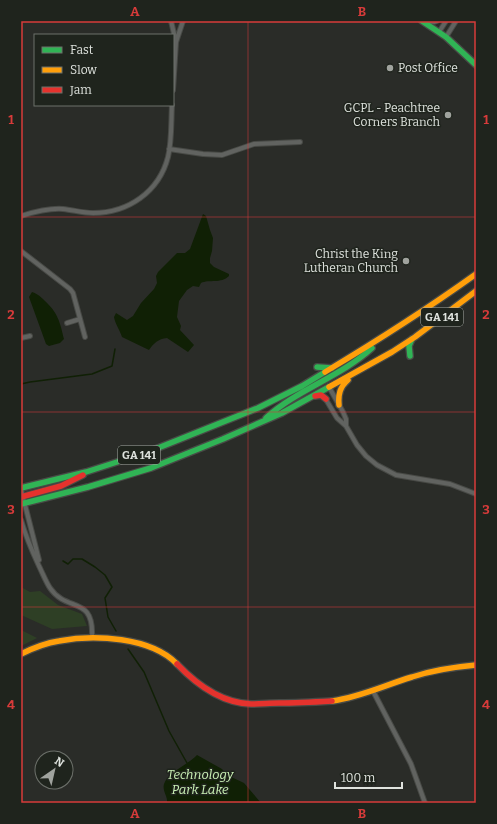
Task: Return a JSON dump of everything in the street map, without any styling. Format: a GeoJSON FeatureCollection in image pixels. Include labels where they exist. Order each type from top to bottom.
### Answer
{"type":"FeatureCollection","features":[{"type":"Feature","properties":{"kind":"main road"},"geometry":{"type":"LineString","coordinates":[[422,21],[446,37],[476,65]]}},
{"type":"Feature","properties":{"kind":"main road","name":"GA 141"},"geometry":{"type":"LineString","coordinates":[[22,493],[148,452],[236,418],[317,381],[321,375],[378,341],[476,274]]}},
{"type":"Feature","properties":{"kind":"main road","name":"GA 141"},"geometry":{"type":"LineString","coordinates":[[23,503],[88,487],[151,468],[223,440],[282,413],[392,352],[415,337],[476,291]]}},
{"type":"Feature","properties":{"kind":"main road"},"geometry":{"type":"LineString","coordinates":[[469,296],[476,295]]}},
{"type":"Feature","properties":{"kind":"main road"},"geometry":{"type":"LineString","coordinates":[[392,352],[401,352],[410,356],[409,346],[412,339],[415,337]]}},
{"type":"Feature","properties":{"kind":"main road"},"geometry":{"type":"LineString","coordinates":[[264,420],[281,404],[317,381],[325,380],[360,359],[378,341]]}},
{"type":"Feature","properties":{"kind":"main road"},"geometry":{"type":"LineString","coordinates":[[317,367],[334,367]]}},
{"type":"Feature","properties":{"kind":"main road"},"geometry":{"type":"LineString","coordinates":[[339,405],[339,393],[341,387],[358,372]]}},
{"type":"Feature","properties":{"kind":"main road"},"geometry":{"type":"LineString","coordinates":[[313,397],[321,395],[326,399]]}},
{"type":"Feature","properties":{"kind":"main road"},"geometry":{"type":"LineString","coordinates":[[21,654],[45,643],[74,638],[92,637],[136,642],[156,649],[167,655],[199,684],[219,696],[250,704],[314,702],[353,698],[403,679],[435,670],[476,665]]}},
{"type":"Feature","properties":{"kind":"street"},"geometry":{"type":"LineString","coordinates":[[170,21],[174,34]]}},
{"type":"Feature","properties":{"kind":"street"},"geometry":{"type":"LineString","coordinates":[[174,74],[176,42],[183,21]]}},
{"type":"Feature","properties":{"kind":"street"},"geometry":{"type":"LineString","coordinates":[[422,21],[437,21]]}},
{"type":"Feature","properties":{"kind":"street"},"geometry":{"type":"LineString","coordinates":[[439,32],[446,21]]}},
{"type":"Feature","properties":{"kind":"street"},"geometry":{"type":"LineString","coordinates":[[446,37],[456,21]]}},
{"type":"Feature","properties":{"kind":"street"},"geometry":{"type":"LineString","coordinates":[[174,35],[176,42]]}},
{"type":"Feature","properties":{"kind":"street"},"geometry":{"type":"LineString","coordinates":[[21,216],[48,210],[62,209],[87,213],[114,211],[128,206],[146,195],[164,167],[168,157],[172,106]]}},
{"type":"Feature","properties":{"kind":"street"},"geometry":{"type":"LineString","coordinates":[[169,149],[222,155],[254,144],[300,142]]}},
{"type":"Feature","properties":{"kind":"street"},"geometry":{"type":"LineString","coordinates":[[21,251],[70,289],[73,293],[85,337]]}},
{"type":"Feature","properties":{"kind":"street"},"geometry":{"type":"LineString","coordinates":[[67,323],[80,318]]}},
{"type":"Feature","properties":{"kind":"street"},"geometry":{"type":"LineString","coordinates":[[21,338],[30,336]]}},
{"type":"Feature","properties":{"kind":"street"},"geometry":{"type":"LineString","coordinates":[[321,375],[346,419],[346,426]]}},
{"type":"Feature","properties":{"kind":"street"},"geometry":{"type":"LineString","coordinates":[[317,381],[337,418],[346,426],[363,453],[372,461],[388,471],[406,477],[450,484],[476,494]]}},
{"type":"Feature","properties":{"kind":"street"},"geometry":{"type":"LineString","coordinates":[[22,493],[23,503],[40,568]]}},
{"type":"Feature","properties":{"kind":"street"},"geometry":{"type":"LineString","coordinates":[[21,520],[28,542],[47,583],[55,594],[86,611],[91,618],[93,626],[92,637]]}},
{"type":"Feature","properties":{"kind":"street"},"geometry":{"type":"LineString","coordinates":[[373,691],[411,764],[425,803]]}},
{"type":"Feature","properties":{"kind":"shaded area"},"geometry":{"type":"Polygon","coordinates":[[[21,587],[30,592],[40,591],[58,605],[82,614],[87,626],[52,629],[21,615],[21,587]]]}},
{"type":"Feature","properties":{"kind":"shaded area"},"geometry":{"type":"Polygon","coordinates":[[[21,630],[37,638],[21,646],[21,630]]]}},
{"type":"Feature","properties":{"kind":"water"},"geometry":{"type":"Polygon","coordinates":[[[203,214],[206,216],[213,238],[210,263],[214,267],[229,274],[229,276],[219,281],[208,281],[201,283],[199,287],[193,286],[187,290],[179,301],[177,317],[181,326],[180,330],[194,345],[188,352],[167,338],[156,342],[149,350],[122,337],[114,317],[116,313],[127,320],[133,316],[141,303],[154,289],[157,283],[156,276],[158,272],[177,253],[185,253],[190,249],[203,214]]]}},
{"type":"Feature","properties":{"kind":"water"},"geometry":{"type":"Polygon","coordinates":[[[32,292],[42,298],[56,314],[64,339],[60,343],[49,346],[46,344],[29,297],[32,292]]]}},
{"type":"Feature","properties":{"kind":"water","name":"Technology Park Lake"},"geometry":{"type":"Polygon","coordinates":[[[197,755],[222,769],[227,775],[244,783],[261,803],[167,803],[167,798],[164,791],[164,784],[166,780],[174,772],[197,755]]]}},
{"type":"Feature","properties":{"kind":"waterway"},"geometry":{"type":"LineString","coordinates":[[21,384],[92,374],[112,366],[115,349]]}},
{"type":"Feature","properties":{"kind":"waterway"},"geometry":{"type":"LineString","coordinates":[[63,561],[68,564],[73,559],[82,559],[105,575],[112,587],[105,598],[108,617],[116,631]]}},
{"type":"Feature","properties":{"kind":"waterway"},"geometry":{"type":"LineString","coordinates":[[128,649],[144,672],[169,731],[187,763]]}},
{"type":"Feature","properties":{"kind":"traffic: fast"},"geometry":{"type":"LineString","coordinates":[[422,21],[446,37],[476,65]]}},
{"type":"Feature","properties":{"kind":"traffic: fast"},"geometry":{"type":"LineString","coordinates":[[410,356],[409,346],[412,339]]}},
{"type":"Feature","properties":{"kind":"traffic: fast"},"geometry":{"type":"LineString","coordinates":[[266,418],[278,408],[346,367],[372,348]]}},
{"type":"Feature","properties":{"kind":"traffic: fast"},"geometry":{"type":"LineString","coordinates":[[317,367],[332,368]]}},
{"type":"Feature","properties":{"kind":"traffic: fast"},"geometry":{"type":"LineString","coordinates":[[21,488],[86,472],[148,452],[258,408],[302,386],[325,372]]}},
{"type":"Feature","properties":{"kind":"traffic: fast"},"geometry":{"type":"LineString","coordinates":[[21,504],[88,487],[151,468],[282,413],[329,387]]}},
{"type":"Feature","properties":{"kind":"traffic: slow"},"geometry":{"type":"LineString","coordinates":[[325,372],[364,349],[476,274]]}},
{"type":"Feature","properties":{"kind":"traffic: slow"},"geometry":{"type":"LineString","coordinates":[[329,387],[392,352],[415,337],[476,291]]}},
{"type":"Feature","properties":{"kind":"traffic: slow"},"geometry":{"type":"LineString","coordinates":[[339,405],[340,391],[348,380]]}},
{"type":"Feature","properties":{"kind":"traffic: slow"},"geometry":{"type":"LineString","coordinates":[[21,654],[54,642],[73,639],[105,638],[137,643],[153,648],[166,655],[177,664]]}},
{"type":"Feature","properties":{"kind":"traffic: slow"},"geometry":{"type":"LineString","coordinates":[[332,701],[363,694],[428,672],[476,665]]}},
{"type":"Feature","properties":{"kind":"traffic: jam"},"geometry":{"type":"LineString","coordinates":[[315,396],[321,395],[326,399]]}},
{"type":"Feature","properties":{"kind":"traffic: jam"},"geometry":{"type":"LineString","coordinates":[[21,497],[61,486],[83,475]]}},
{"type":"Feature","properties":{"kind":"traffic: jam"},"geometry":{"type":"LineString","coordinates":[[177,664],[201,686],[210,692],[240,703],[255,704],[332,701]]}},
{"type":"Feature","properties":{"kind":"place","name":"Post Office"},"geometry":{"type":"Point","coordinates":[390,68]}},
{"type":"Feature","properties":{"kind":"place","name":"GCPL - Peachtree Corners Branch"},"geometry":{"type":"Point","coordinates":[448,115]}},
{"type":"Feature","properties":{"kind":"place","name":"Christ the King Lutheran Church"},"geometry":{"type":"Point","coordinates":[406,261]}}]}
